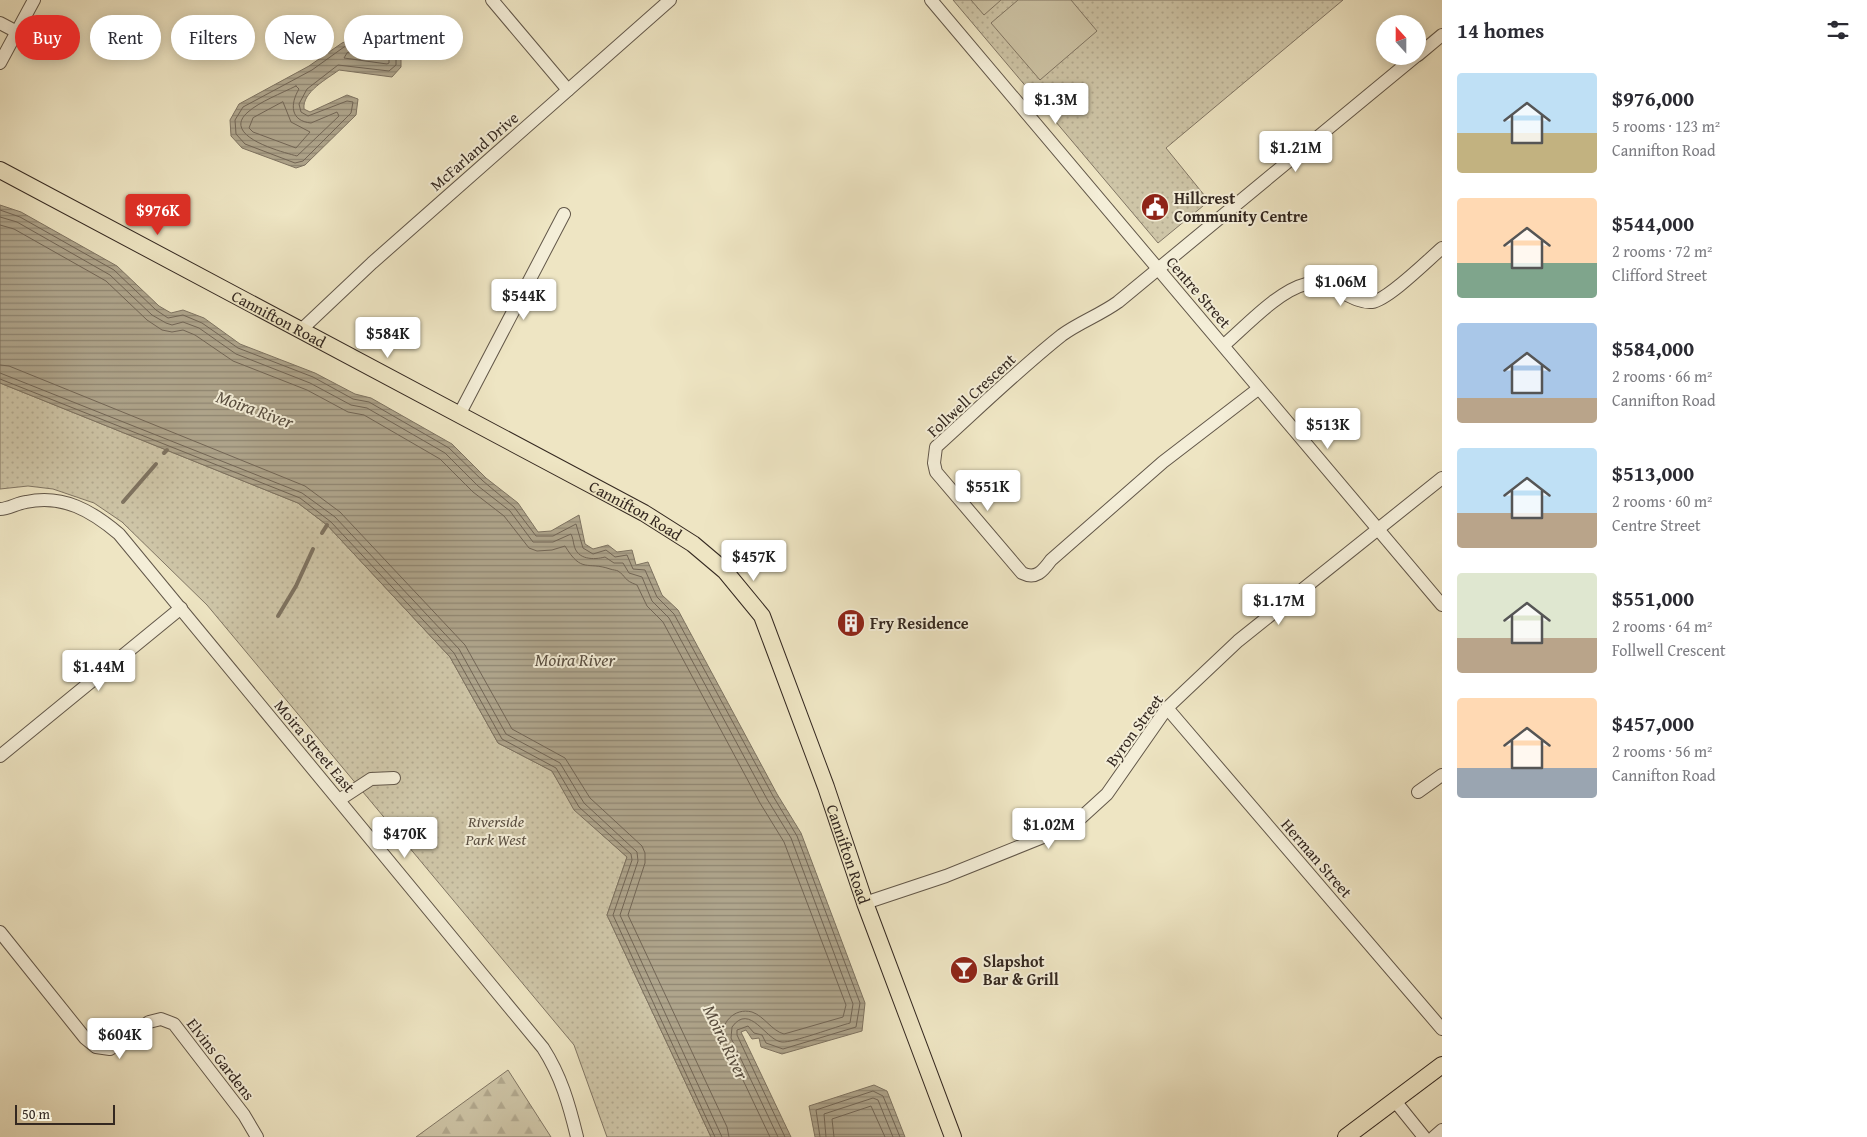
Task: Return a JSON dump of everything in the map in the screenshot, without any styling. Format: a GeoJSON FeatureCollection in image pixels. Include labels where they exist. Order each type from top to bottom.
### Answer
{"type":"FeatureCollection","features":[{"type":"Feature","properties":{"kind":"main road","name":"Cannifton Road"},"geometry":{"type":"LineString","coordinates":[[0,170],[644,513],[693,544],[725,570],[762,616],[826,787],[865,904],[953,1137]]}},
{"type":"Feature","properties":{"kind":"main road"},"geometry":{"type":"LineString","coordinates":[[1346,1137],[1442,1065]]}},
{"type":"Feature","properties":{"kind":"street"},"geometry":{"type":"LineString","coordinates":[[26,15],[34,0]]}},
{"type":"Feature","properties":{"kind":"street"},"geometry":{"type":"LineString","coordinates":[[492,0],[568,90]]}},
{"type":"Feature","properties":{"kind":"street","name":"McFarland Drive"},"geometry":{"type":"LineString","coordinates":[[301,330],[372,263],[670,0]]}},
{"type":"Feature","properties":{"kind":"street","name":"Centre Street"},"geometry":{"type":"LineString","coordinates":[[931,0],[1028,112],[1258,389],[1442,604]]}},
{"type":"Feature","properties":{"kind":"street"},"geometry":{"type":"LineString","coordinates":[[0,23],[15,31]]}},
{"type":"Feature","properties":{"kind":"street"},"geometry":{"type":"LineString","coordinates":[[1426,48],[1442,35]]}},
{"type":"Feature","properties":{"kind":"street"},"geometry":{"type":"LineString","coordinates":[[0,63],[15,36]]}},
{"type":"Feature","properties":{"kind":"street"},"geometry":{"type":"LineString","coordinates":[[1158,269],[1406,65]]}},
{"type":"Feature","properties":{"kind":"street"},"geometry":{"type":"LineString","coordinates":[[459,415],[564,214]]}},
{"type":"Feature","properties":{"kind":"street"},"geometry":{"type":"LineString","coordinates":[[1224,346],[1289,290],[1307,284],[1319,283],[1352,298],[1373,302],[1408,278],[1442,248]]}},
{"type":"Feature","properties":{"kind":"street","name":"Follwell Crescent"},"geometry":{"type":"LineString","coordinates":[[1158,269],[1104,313],[1063,335],[936,446],[934,463],[936,472],[1022,573],[1029,577],[1034,576],[1044,571],[1051,560],[1163,462],[1258,389]]}},
{"type":"Feature","properties":{"kind":"street","name":"Byron Street"},"geometry":{"type":"LineString","coordinates":[[865,904],[946,876],[1073,826],[1108,794],[1167,708],[1238,642],[1442,478]]}},
{"type":"Feature","properties":{"kind":"street","name":"Moira Street East"},"geometry":{"type":"LineString","coordinates":[[1,512],[26,502],[53,500],[78,506],[100,518],[119,534],[543,1048],[557,1070],[567,1096],[577,1137]]}},
{"type":"Feature","properties":{"kind":"street"},"geometry":{"type":"LineString","coordinates":[[0,756],[181,608]]}},
{"type":"Feature","properties":{"kind":"street","name":"Herman Street"},"geometry":{"type":"LineString","coordinates":[[1167,708],[1442,1029]]}},
{"type":"Feature","properties":{"kind":"street"},"geometry":{"type":"LineString","coordinates":[[1418,792],[1442,774]]}},
{"type":"Feature","properties":{"kind":"street"},"geometry":{"type":"LineString","coordinates":[[339,800],[371,779],[394,778]]}},
{"type":"Feature","properties":{"kind":"street","name":"Elvins Gardens"},"geometry":{"type":"LineString","coordinates":[[0,932],[85,1038],[96,1047],[110,1050],[149,1022],[161,1019],[174,1024],[244,1115],[257,1137]]}},
{"type":"Feature","properties":{"kind":"street"},"geometry":{"type":"LineString","coordinates":[[1395,1100],[1424,1137]]}},
{"type":"Feature","properties":{"kind":"street"},"geometry":{"type":"LineString","coordinates":[[1434,1137],[1442,1130]]}},
{"type":"Feature","properties":{"kind":"green space"},"geometry":{"type":"Polygon","coordinates":[[[953,0],[1343,0],[1166,148],[1209,201],[1158,243],[953,0]]]}},
{"type":"Feature","properties":{"kind":"green space"},"geometry":{"type":"Polygon","coordinates":[[[971,0],[1001,0],[984,15],[971,0]]]}},
{"type":"Feature","properties":{"kind":"green space"},"geometry":{"type":"Polygon","coordinates":[[[1018,0],[1071,0],[1097,31],[1040,80],[991,23],[1018,0]]]}},
{"type":"Feature","properties":{"kind":"green space","name":"Riverside Park West"},"geometry":{"type":"Polygon","coordinates":[[[0,383],[298,503],[327,525],[450,657],[498,743],[552,771],[575,810],[627,857],[607,915],[711,1137],[607,1137],[574,1045],[207,605],[122,522],[94,503],[53,489],[28,486],[0,489],[0,383]]]}},
{"type":"Feature","properties":{"kind":"green space"},"geometry":{"type":"Polygon","coordinates":[[[508,1070],[551,1137],[416,1137],[508,1070]]]}},
{"type":"Feature","properties":{"kind":"water"},"geometry":{"type":"Polygon","coordinates":[[[344,42],[344,60],[401,60],[401,67],[392,77],[339,70],[311,92],[304,103],[304,109],[310,112],[347,95],[358,99],[356,115],[305,165],[296,168],[242,148],[231,136],[230,120],[239,104],[318,60],[334,60],[334,49],[344,42]]]}},
{"type":"Feature","properties":{"kind":"water","name":"Moira River"},"geometry":{"type":"Polygon","coordinates":[[[0,205],[21,212],[117,266],[159,306],[171,313],[183,310],[204,318],[240,344],[315,373],[355,394],[371,398],[452,444],[486,478],[518,503],[538,532],[551,531],[579,515],[585,544],[593,549],[608,545],[617,552],[632,550],[636,565],[648,562],[662,595],[678,610],[777,794],[801,833],[865,1003],[862,1031],[782,1054],[761,1047],[759,1038],[752,1039],[746,1030],[741,1032],[791,1137],[711,1137],[607,915],[627,857],[574,810],[552,771],[498,743],[450,657],[327,525],[298,503],[0,383],[0,205]]]}},
{"type":"Feature","properties":{"kind":"water"},"geometry":{"type":"Polygon","coordinates":[[[874,1085],[887,1091],[905,1137],[815,1137],[809,1106],[874,1085]]]}},
{"type":"Feature","properties":{"kind":"waterway"},"geometry":{"type":"LineString","coordinates":[[164,453],[167,450]]}},
{"type":"Feature","properties":{"kind":"waterway"},"geometry":{"type":"LineString","coordinates":[[123,502],[156,464]]}},
{"type":"Feature","properties":{"kind":"waterway"},"geometry":{"type":"LineString","coordinates":[[322,533],[327,525]]}},
{"type":"Feature","properties":{"kind":"waterway"},"geometry":{"type":"LineString","coordinates":[[278,616],[296,586],[313,549]]}},
{"type":"Feature","properties":{"kind":"place","name":"Hillcrest Community Centre"},"geometry":{"type":"Point","coordinates":[1155,207]}},
{"type":"Feature","properties":{"kind":"place","name":"Fry Residence"},"geometry":{"type":"Point","coordinates":[851,623]}},
{"type":"Feature","properties":{"kind":"place","name":"Slapshot Bar & Grill"},"geometry":{"type":"Point","coordinates":[964,970]}}]}
